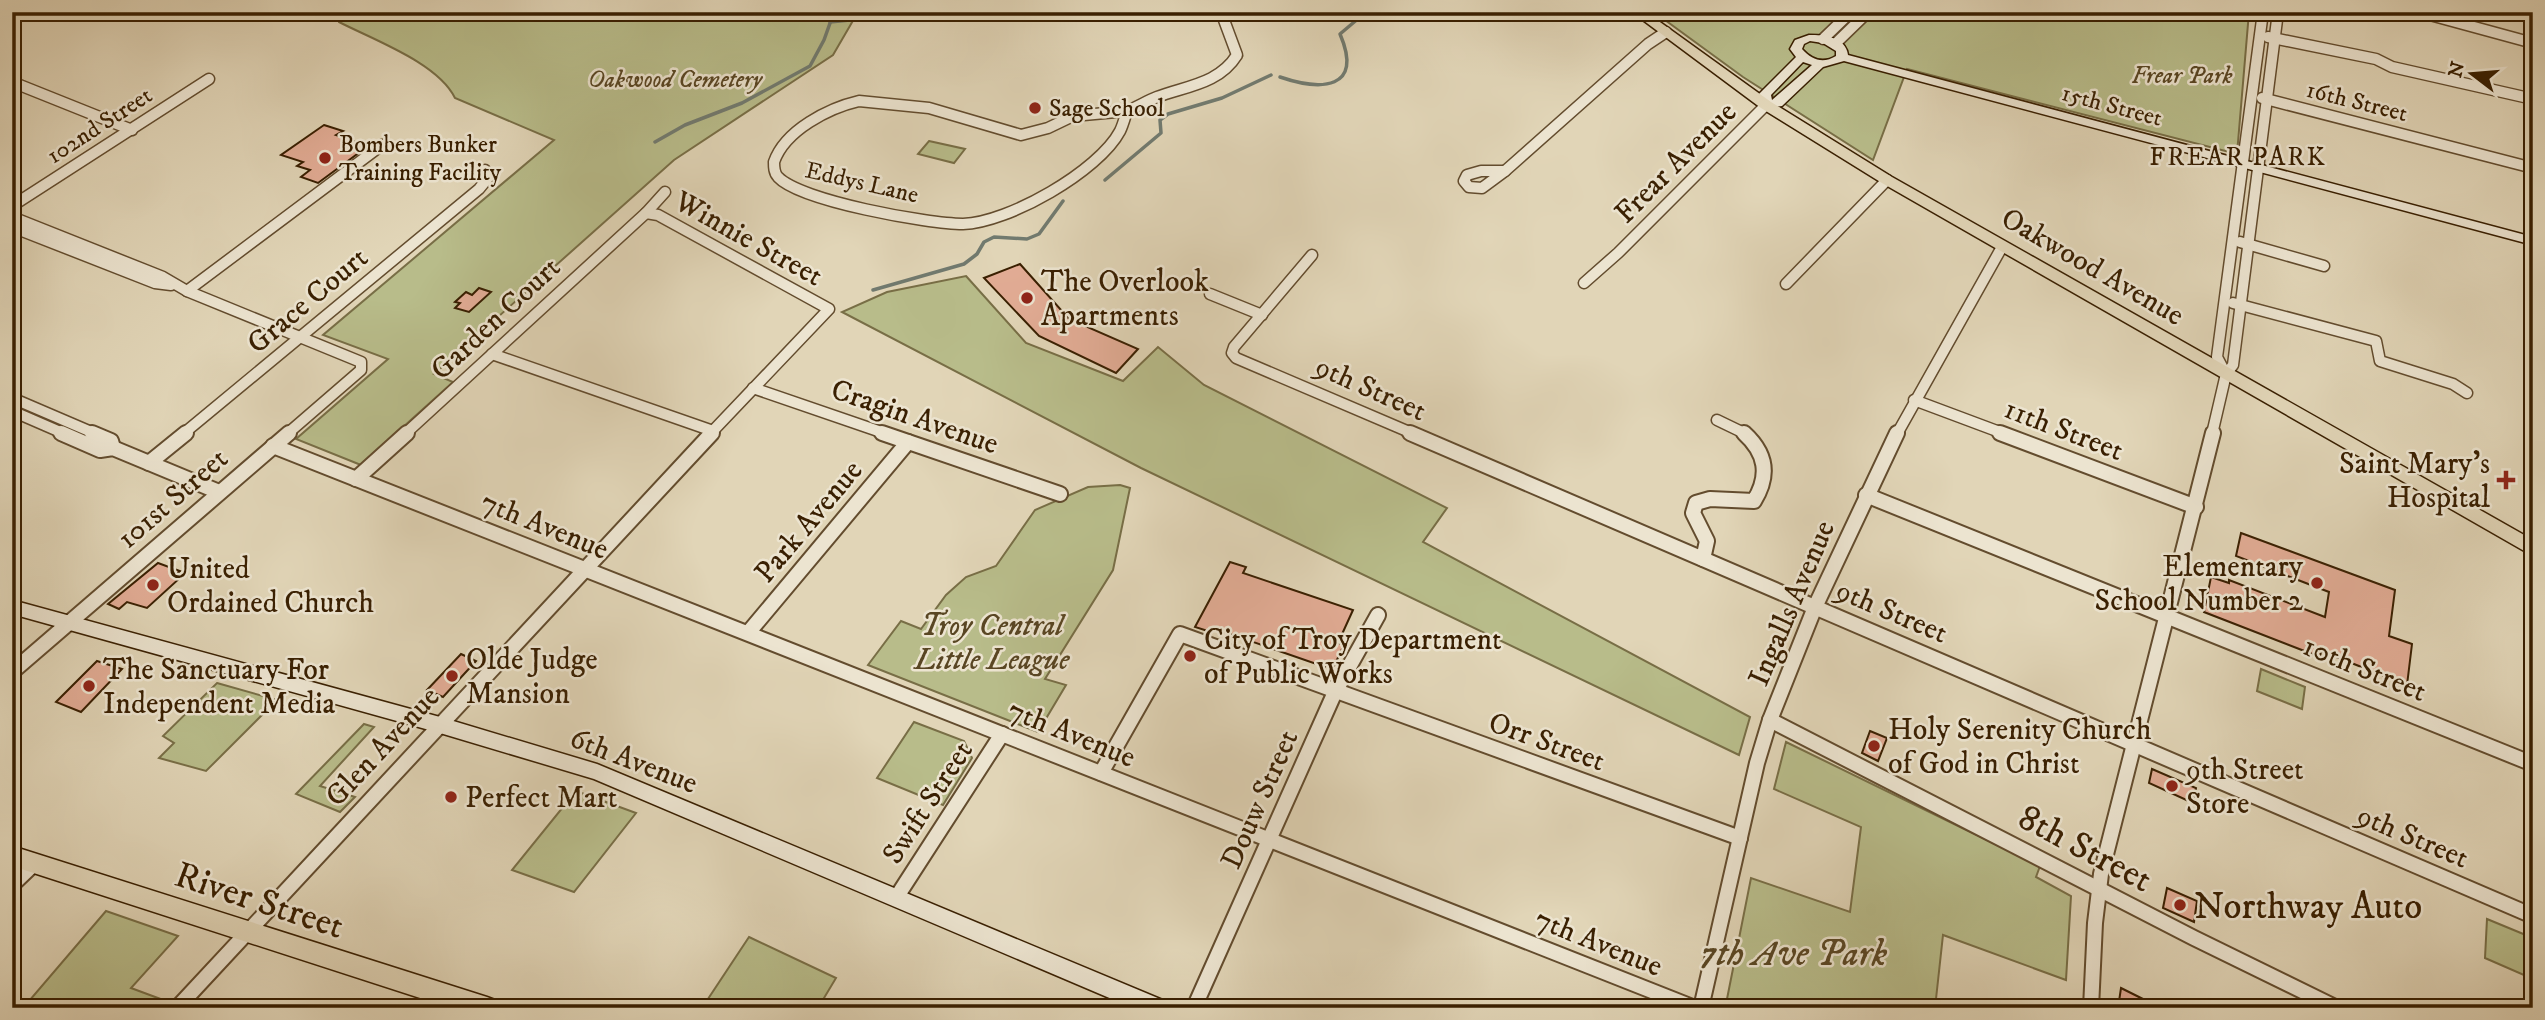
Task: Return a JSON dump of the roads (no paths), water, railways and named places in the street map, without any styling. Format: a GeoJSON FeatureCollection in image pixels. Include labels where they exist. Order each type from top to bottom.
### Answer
{"type":"FeatureCollection","features":[{"type":"Feature","properties":{"kind":"main road","name":"Oakwood Avenue"},"geometry":{"type":"LineString","coordinates":[[1638,12],[1766,105],[1887,180],[2533,550]]}},
{"type":"Feature","properties":{"kind":"main road","name":"River Street"},"geometry":{"type":"LineString","coordinates":[[12,856],[487,1008]]}},
{"type":"Feature","properties":{"kind":"street","name":"Eddys Lane"},"geometry":{"type":"LineString","coordinates":[[1127,111],[1126,122],[1107,149],[1065,182],[1018,209],[980,222],[946,222],[828,201],[793,188],[778,177],[774,167],[776,156],[784,145],[813,122],[840,107],[859,101],[929,108],[1021,135],[1048,128],[1073,116],[1127,111],[1205,80],[1233,64],[1237,55],[1221,12]]}},
{"type":"Feature","properties":{"kind":"street"},"geometry":{"type":"LineString","coordinates":[[1829,41],[1851,12]]}},
{"type":"Feature","properties":{"kind":"street"},"geometry":{"type":"LineString","coordinates":[[1829,41],[1868,12]]}},
{"type":"Feature","properties":{"kind":"street"},"geometry":{"type":"LineString","coordinates":[[2226,374],[2217,357],[2263,12]]}},
{"type":"Feature","properties":{"kind":"street"},"geometry":{"type":"LineString","coordinates":[[2091,1008],[2099,891],[2133,745],[2196,507],[2226,374],[2233,365],[2278,12]]}},
{"type":"Feature","properties":{"kind":"street"},"geometry":{"type":"LineString","coordinates":[[2419,12],[2533,43]]}},
{"type":"Feature","properties":{"kind":"street"},"geometry":{"type":"LineString","coordinates":[[1504,171],[1648,44],[1666,32]]}},
{"type":"Feature","properties":{"kind":"street"},"geometry":{"type":"LineString","coordinates":[[2261,36],[2376,59],[2392,66],[2533,99]]}},
{"type":"Feature","properties":{"kind":"street"},"geometry":{"type":"LineString","coordinates":[[1809,38],[1829,41],[1842,50],[1842,57],[1834,63],[1820,64],[1802,57],[1796,50],[1799,42],[1809,38]]}},
{"type":"Feature","properties":{"kind":"street"},"geometry":{"type":"LineString","coordinates":[[1802,57],[1765,94],[1766,105],[1778,103],[1820,64]]}},
{"type":"Feature","properties":{"kind":"street","name":"15th Street"},"geometry":{"type":"LineString","coordinates":[[1842,57],[2533,241]]}},
{"type":"Feature","properties":{"kind":"street","name":"102nd Street"},"geometry":{"type":"LineString","coordinates":[[12,206],[209,79]]}},
{"type":"Feature","properties":{"kind":"street"},"geometry":{"type":"LineString","coordinates":[[12,82],[59,98],[132,130]]}},
{"type":"Feature","properties":{"kind":"street","name":"16th Street"},"geometry":{"type":"LineString","coordinates":[[2252,96],[2533,168]]}},
{"type":"Feature","properties":{"kind":"street","name":"Frear Avenue"},"geometry":{"type":"LineString","coordinates":[[1584,283],[1618,253],[1766,105]]}},
{"type":"Feature","properties":{"kind":"street"},"geometry":{"type":"LineString","coordinates":[[187,291],[382,145]]}},
{"type":"Feature","properties":{"kind":"street","name":"Grace Court"},"geometry":{"type":"LineString","coordinates":[[149,463],[479,189],[488,178],[485,170]]}},
{"type":"Feature","properties":{"kind":"street"},"geometry":{"type":"LineString","coordinates":[[1786,284],[1887,180]]}},
{"type":"Feature","properties":{"kind":"street","name":"Garden Court"},"geometry":{"type":"LineString","coordinates":[[356,478],[646,213],[665,192]]}},
{"type":"Feature","properties":{"kind":"street","name":"Winnie Street"},"geometry":{"type":"LineString","coordinates":[[646,213],[658,215],[829,309]]}},
{"type":"Feature","properties":{"kind":"street"},"geometry":{"type":"LineString","coordinates":[[12,217],[163,277],[174,286]]}},
{"type":"Feature","properties":{"kind":"street"},"geometry":{"type":"LineString","coordinates":[[12,227],[155,284],[174,286],[187,291],[300,338]]}},
{"type":"Feature","properties":{"kind":"street"},"geometry":{"type":"LineString","coordinates":[[2234,240],[2324,266]]}},
{"type":"Feature","properties":{"kind":"street","name":"Ingalls Avenue"},"geometry":{"type":"LineString","coordinates":[[1702,1008],[1770,720],[1815,607],[1866,495],[1914,400],[2003,247]]}},
{"type":"Feature","properties":{"kind":"street"},"geometry":{"type":"LineString","coordinates":[[1210,294],[1262,315],[1312,255]]}},
{"type":"Feature","properties":{"kind":"street"},"geometry":{"type":"LineString","coordinates":[[2224,300],[2376,341],[2380,361],[2452,384],[2467,393]]}},
{"type":"Feature","properties":{"kind":"street","name":"Glen Avenue"},"geometry":{"type":"LineString","coordinates":[[177,1008],[583,568],[829,309]]}},
{"type":"Feature","properties":{"kind":"street","name":"9th Street"},"geometry":{"type":"LineString","coordinates":[[1262,315],[1232,353],[1236,358],[2533,916]]}},
{"type":"Feature","properties":{"kind":"street","name":"101st Street"},"geometry":{"type":"LineString","coordinates":[[12,672],[361,370],[361,362],[300,338]]}},
{"type":"Feature","properties":{"kind":"street"},"geometry":{"type":"LineString","coordinates":[[492,354],[713,431]]}},
{"type":"Feature","properties":{"kind":"street","name":"Cragin Avenue"},"geometry":{"type":"LineString","coordinates":[[753,388],[1060,494]]}},
{"type":"Feature","properties":{"kind":"street"},"geometry":{"type":"LineString","coordinates":[[12,398],[111,441],[113,449]]}},
{"type":"Feature","properties":{"kind":"street","name":"11th Street"},"geometry":{"type":"LineString","coordinates":[[1914,400],[2196,507]]}},
{"type":"Feature","properties":{"kind":"street"},"geometry":{"type":"LineString","coordinates":[[12,411],[100,450],[113,449],[219,492]]}},
{"type":"Feature","properties":{"kind":"street"},"geometry":{"type":"LineString","coordinates":[[1703,559],[1707,541],[1693,513],[1696,503],[1710,499],[1745,503],[1754,501],[1764,482],[1765,464],[1756,443],[1734,426],[1717,420]]}},
{"type":"Feature","properties":{"kind":"street","name":"Park Avenue"},"geometry":{"type":"LineString","coordinates":[[748,633],[908,442]]}},
{"type":"Feature","properties":{"kind":"street","name":"7th Avenue"},"geometry":{"type":"LineString","coordinates":[[273,446],[1695,1008]]}},
{"type":"Feature","properties":{"kind":"street","name":"10th Street"},"geometry":{"type":"LineString","coordinates":[[1866,495],[2533,764]]}},
{"type":"Feature","properties":{"kind":"street","name":"6th Avenue"},"geometry":{"type":"LineString","coordinates":[[12,607],[440,724],[597,772],[1158,1008]]}},
{"type":"Feature","properties":{"kind":"street","name":"Douw Street"},"geometry":{"type":"LineString","coordinates":[[1194,1008],[1335,692],[1378,615]]}},
{"type":"Feature","properties":{"kind":"street","name":"Orr Street"},"geometry":{"type":"LineString","coordinates":[[1101,773],[1180,634],[1740,838]]}},
{"type":"Feature","properties":{"kind":"street","name":"8th Street"},"geometry":{"type":"LineString","coordinates":[[1770,720],[1968,819],[2099,891],[2337,1008]]}},
{"type":"Feature","properties":{"kind":"street","name":"Swift Street"},"geometry":{"type":"LineString","coordinates":[[895,898],[1002,734]]}},
{"type":"Feature","properties":{"kind":"street"},"geometry":{"type":"LineString","coordinates":[[12,885],[35,863]]}},
{"type":"Feature","properties":{"kind":"waterway"},"geometry":{"type":"LineString","coordinates":[[830,22],[834,12]]}},
{"type":"Feature","properties":{"kind":"waterway"},"geometry":{"type":"LineString","coordinates":[[830,22],[870,18],[870,12]]}},
{"type":"Feature","properties":{"kind":"waterway"},"geometry":{"type":"LineString","coordinates":[[1280,77],[1323,84],[1334,82],[1342,76],[1347,66],[1340,34],[1366,12]]}},
{"type":"Feature","properties":{"kind":"waterway"},"geometry":{"type":"LineString","coordinates":[[655,142],[685,125],[742,103],[810,66],[830,22]]}},
{"type":"Feature","properties":{"kind":"waterway"},"geometry":{"type":"LineString","coordinates":[[1105,180],[1161,133],[1160,120],[1168,114],[1222,98],[1271,75]]}},
{"type":"Feature","properties":{"kind":"waterway"},"geometry":{"type":"LineString","coordinates":[[873,290],[964,264],[977,254],[984,242],[994,237],[1027,239],[1039,234],[1063,201]]}},
{"type":"Feature","properties":{"kind":"place","name":"Sage School"},"geometry":{"type":"Point","coordinates":[1035,108]}},
{"type":"Feature","properties":{"kind":"place","name":"Bombers Bunker Training Facility"},"geometry":{"type":"Point","coordinates":[325,158]}},
{"type":"Feature","properties":{"kind":"place","name":"The Overlook Apartments"},"geometry":{"type":"Point","coordinates":[1027,298]}},
{"type":"Feature","properties":{"kind":"place","name":"Saint Mary's Hospital"},"geometry":{"type":"Point","coordinates":[2506,480]}},
{"type":"Feature","properties":{"kind":"place","name":"Elementary School Number 2"},"geometry":{"type":"Point","coordinates":[2317,583]}},
{"type":"Feature","properties":{"kind":"place","name":"United Ordained Church"},"geometry":{"type":"Point","coordinates":[153,585]}},
{"type":"Feature","properties":{"kind":"place","name":"City of Troy Department of Public Works"},"geometry":{"type":"Point","coordinates":[1190,656]}},
{"type":"Feature","properties":{"kind":"place","name":"Olde Judge Mansion"},"geometry":{"type":"Point","coordinates":[452,676]}},
{"type":"Feature","properties":{"kind":"place","name":"The Sanctuary For Independent Media"},"geometry":{"type":"Point","coordinates":[89,686]}},
{"type":"Feature","properties":{"kind":"place","name":"Holy Serenity Church of God in Christ"},"geometry":{"type":"Point","coordinates":[1874,746]}},
{"type":"Feature","properties":{"kind":"place","name":"9th Street Store"},"geometry":{"type":"Point","coordinates":[2172,786]}},
{"type":"Feature","properties":{"kind":"place","name":"Perfect Mart"},"geometry":{"type":"Point","coordinates":[451,797]}},
{"type":"Feature","properties":{"kind":"place","name":"Northway Auto"},"geometry":{"type":"Point","coordinates":[2180,905]}},
{"type":"Feature","properties":{"kind":"district","name":"FREAR PARK"},"geometry":{"type":"Point","coordinates":[2238,156]}},
{"type":"Feature","properties":{"kind":"park label","name":"Frear Park"},"geometry":{"type":"Point","coordinates":[2182,75]}},
{"type":"Feature","properties":{"kind":"park label","name":"Oakwood Cemetery"},"geometry":{"type":"Point","coordinates":[675,79]}},
{"type":"Feature","properties":{"kind":"park label","name":"Troy Central Little League"},"geometry":{"type":"Point","coordinates":[992,642]}},
{"type":"Feature","properties":{"kind":"park label","name":"7th Ave Park"},"geometry":{"type":"Point","coordinates":[1794,952]}}]}
